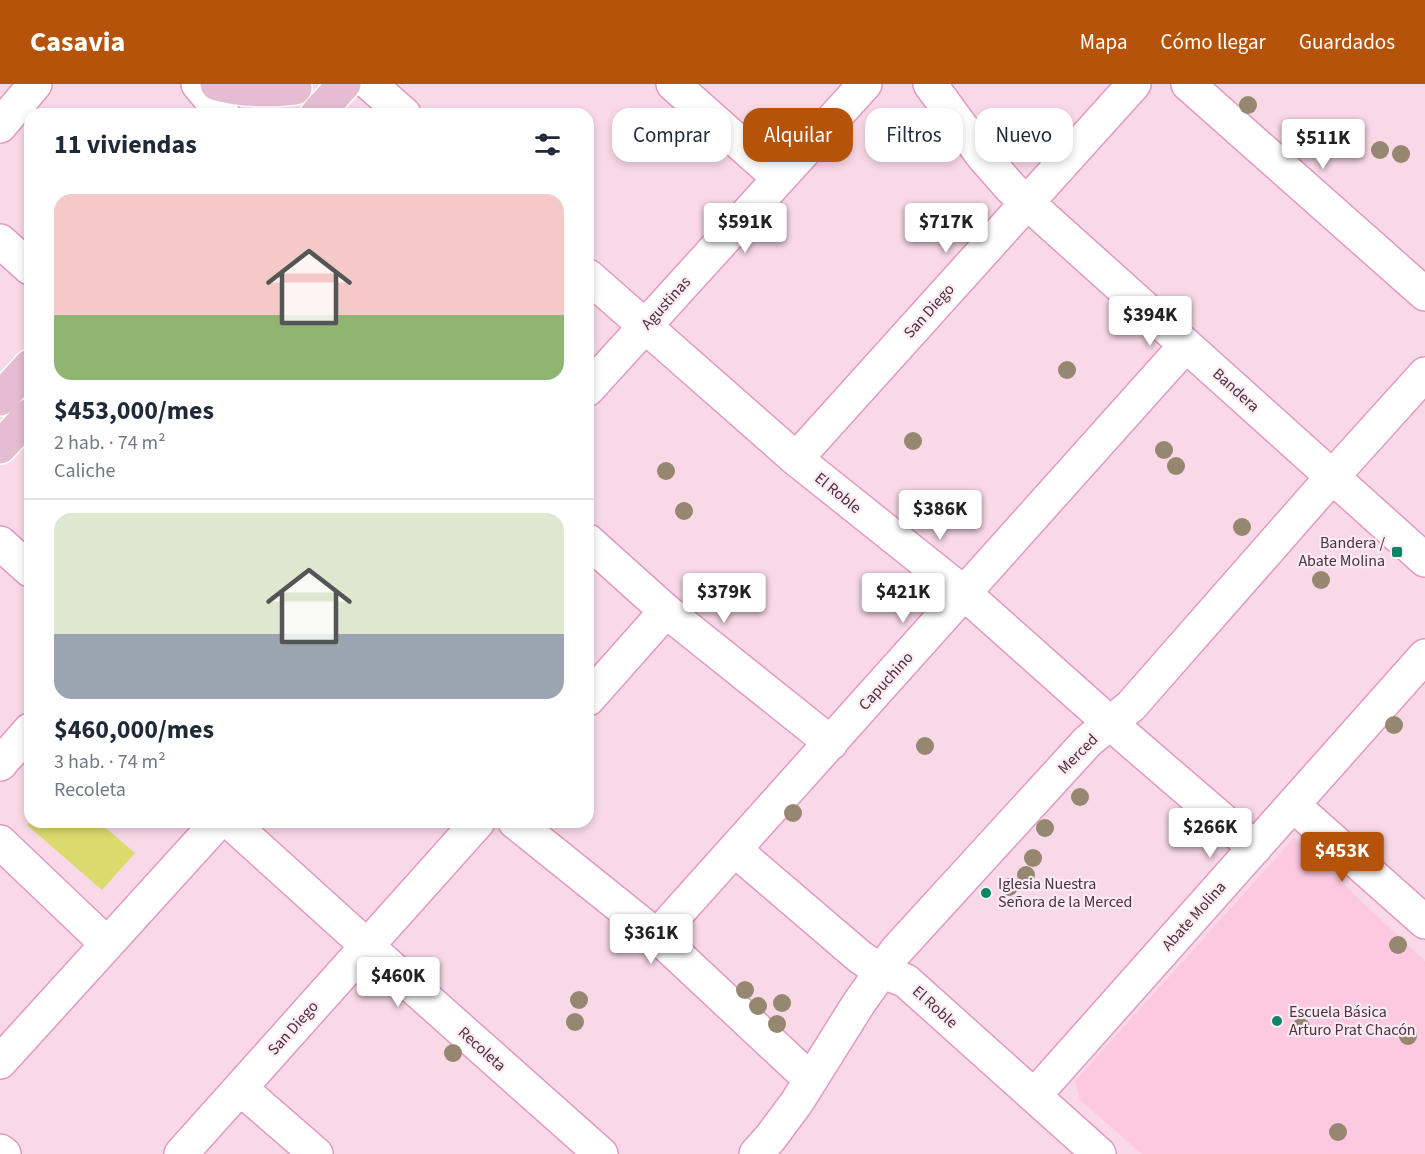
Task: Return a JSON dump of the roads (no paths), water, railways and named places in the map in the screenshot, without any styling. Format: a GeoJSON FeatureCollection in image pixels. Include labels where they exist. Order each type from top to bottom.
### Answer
{"type":"FeatureCollection","features":[{"type":"Feature","properties":{"kind":"main road"},"geometry":{"type":"LineString","coordinates":[[217,84],[250,90],[273,91],[296,86]]}},
{"type":"Feature","properties":{"kind":"main road"},"geometry":{"type":"LineString","coordinates":[[322,108],[344,84]]}},
{"type":"Feature","properties":{"kind":"main road"},"geometry":{"type":"LineString","coordinates":[[274,108],[296,86]]}},
{"type":"Feature","properties":{"kind":"main road"},"geometry":{"type":"LineString","coordinates":[[0,399],[24,373]]}},
{"type":"Feature","properties":{"kind":"main road"},"geometry":{"type":"LineString","coordinates":[[0,447],[24,421]]}},
{"type":"Feature","properties":{"kind":"street"},"geometry":{"type":"LineString","coordinates":[[0,126],[35,84]]}},
{"type":"Feature","properties":{"kind":"street"},"geometry":{"type":"LineString","coordinates":[[198,84],[218,108]]}},
{"type":"Feature","properties":{"kind":"street"},"geometry":{"type":"LineString","coordinates":[[370,84],[397,108]]}},
{"type":"Feature","properties":{"kind":"street"},"geometry":{"type":"LineString","coordinates":[[673,84],[779,178]]}},
{"type":"Feature","properties":{"kind":"street","name":"Agustinas"},"geometry":{"type":"LineString","coordinates":[[594,382],[865,84]]}},
{"type":"Feature","properties":{"kind":"street","name":"Bandera"},"geometry":{"type":"LineString","coordinates":[[930,84],[1003,180],[1425,560]]}},
{"type":"Feature","properties":{"kind":"street","name":"San Diego"},"geometry":{"type":"LineString","coordinates":[[796,459],[1134,84]]}},
{"type":"Feature","properties":{"kind":"street"},"geometry":{"type":"LineString","coordinates":[[1188,84],[1425,294]]}},
{"type":"Feature","properties":{"kind":"street"},"geometry":{"type":"LineString","coordinates":[[0,241],[24,263]]}},
{"type":"Feature","properties":{"kind":"street","name":"El Roble"},"geometry":{"type":"LineString","coordinates":[[594,281],[796,459],[964,593],[1254,848]]}},
{"type":"Feature","properties":{"kind":"street","name":"Capuchino"},"geometry":{"type":"LineString","coordinates":[[657,936],[1186,345]]}},
{"type":"Feature","properties":{"kind":"street","name":"Merced"},"geometry":{"type":"LineString","coordinates":[[772,1148],[859,1003],[896,951],[1089,741],[1131,706],[1425,374]]}},
{"type":"Feature","properties":{"kind":"street"},"geometry":{"type":"LineString","coordinates":[[0,543],[24,565]]}},
{"type":"Feature","properties":{"kind":"street"},"geometry":{"type":"LineString","coordinates":[[594,546],[666,611],[831,742]]}},
{"type":"Feature","properties":{"kind":"street"},"geometry":{"type":"LineString","coordinates":[[594,692],[666,611]]}},
{"type":"Feature","properties":{"kind":"street","name":"Abate Molina"},"geometry":{"type":"LineString","coordinates":[[1034,1096],[1425,656]]}},
{"type":"Feature","properties":{"kind":"street"},"geometry":{"type":"LineString","coordinates":[[0,764],[24,737]]}},
{"type":"Feature","properties":{"kind":"street"},"geometry":{"type":"LineString","coordinates":[[1293,805],[1425,922]]}},
{"type":"Feature","properties":{"kind":"street"},"geometry":{"type":"LineString","coordinates":[[0,1062],[213,828]]}},
{"type":"Feature","properties":{"kind":"street","name":"Recoleta"},"geometry":{"type":"LineString","coordinates":[[237,828],[601,1154]]}},
{"type":"Feature","properties":{"kind":"street","name":"San Diego"},"geometry":{"type":"LineString","coordinates":[[181,1154],[473,828]]}},
{"type":"Feature","properties":{"kind":"street"},"geometry":{"type":"LineString","coordinates":[[522,828],[657,936],[811,1080]]}},
{"type":"Feature","properties":{"kind":"street"},"geometry":{"type":"LineString","coordinates":[[0,842],[107,944]]}},
{"type":"Feature","properties":{"kind":"street","name":"El Roble"},"geometry":{"type":"LineString","coordinates":[[735,850],[860,957],[881,971],[906,981],[1098,1154]]}},
{"type":"Feature","properties":{"kind":"street"},"geometry":{"type":"LineString","coordinates":[[240,1088],[316,1154]]}},
{"type":"Feature","properties":{"kind":"street"},"geometry":{"type":"LineString","coordinates":[[0,1151],[4,1154]]}},
{"type":"Feature","properties":{"kind":"place","name":"Bandera / Abate Molina"},"geometry":{"type":"Point","coordinates":[1397,552]}},
{"type":"Feature","properties":{"kind":"place","name":"Iglesia Nuestra Señora de la Merced"},"geometry":{"type":"Point","coordinates":[986,893]}},
{"type":"Feature","properties":{"kind":"place","name":"Escuela Básica Arturo Prat Chacón"},"geometry":{"type":"Point","coordinates":[1277,1021]}}]}
